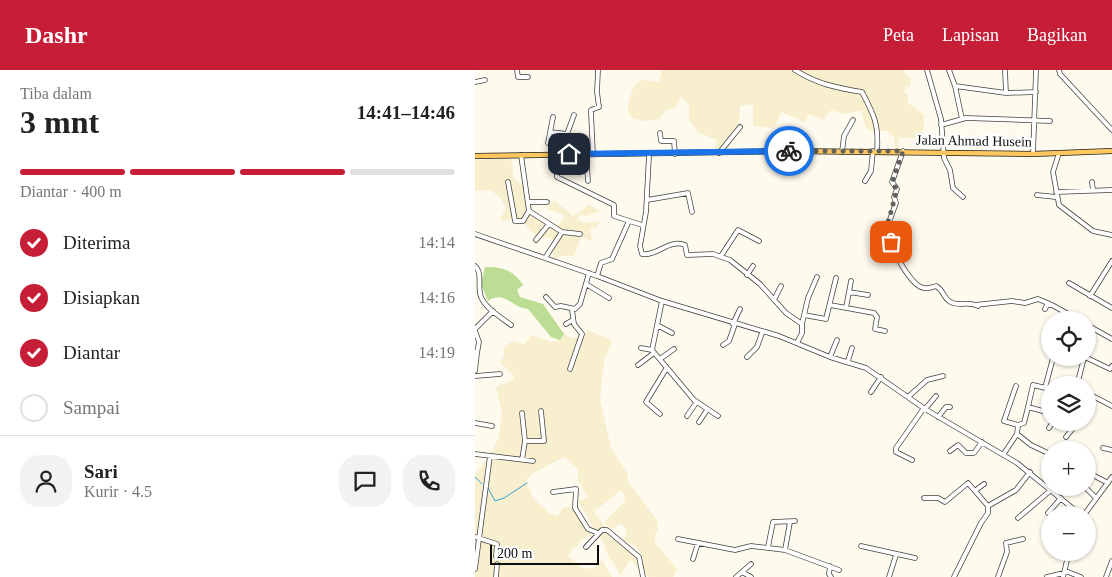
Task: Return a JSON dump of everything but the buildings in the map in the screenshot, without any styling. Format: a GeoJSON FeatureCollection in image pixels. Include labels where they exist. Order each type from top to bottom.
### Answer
{"type":"FeatureCollection","features":[{"type":"Feature","properties":{"kind":"main road","name":"Jalan Ahmad Husein"},"geometry":{"type":"LineString","coordinates":[[475,156],[875,151],[1033,154],[1112,151]]}},
{"type":"Feature","properties":{"kind":"street"},"geometry":{"type":"LineString","coordinates":[[517,70],[518,77],[528,77]]}},
{"type":"Feature","properties":{"kind":"street"},"geometry":{"type":"LineString","coordinates":[[593,154],[591,110],[599,107],[597,92],[598,70]]}},
{"type":"Feature","properties":{"kind":"street"},"geometry":{"type":"LineString","coordinates":[[795,70],[817,83],[831,88],[862,92],[873,111],[878,130],[871,171],[865,181]]}},
{"type":"Feature","properties":{"kind":"street"},"geometry":{"type":"LineString","coordinates":[[927,70],[941,125],[942,152],[950,170],[953,188],[963,198]]}},
{"type":"Feature","properties":{"kind":"street"},"geometry":{"type":"LineString","coordinates":[[949,70],[955,86],[962,119]]}},
{"type":"Feature","properties":{"kind":"street"},"geometry":{"type":"LineString","coordinates":[[1005,70],[1006,93]]}},
{"type":"Feature","properties":{"kind":"street"},"geometry":{"type":"LineString","coordinates":[[1033,154],[1036,70]]}},
{"type":"Feature","properties":{"kind":"street"},"geometry":{"type":"LineString","coordinates":[[1059,70],[1060,74],[1112,130]]}},
{"type":"Feature","properties":{"kind":"street"},"geometry":{"type":"LineString","coordinates":[[475,82],[485,80]]}},
{"type":"Feature","properties":{"kind":"street"},"geometry":{"type":"LineString","coordinates":[[955,86],[1006,93],[1036,92]]}},
{"type":"Feature","properties":{"kind":"street"},"geometry":{"type":"LineString","coordinates":[[569,154],[567,134],[574,115]]}},
{"type":"Feature","properties":{"kind":"street"},"geometry":{"type":"LineString","coordinates":[[549,143],[553,117]]}},
{"type":"Feature","properties":{"kind":"street"},"geometry":{"type":"LineString","coordinates":[[941,125],[962,119],[981,118],[1050,121]]}},
{"type":"Feature","properties":{"kind":"street"},"geometry":{"type":"LineString","coordinates":[[843,152],[844,136],[853,120]]}},
{"type":"Feature","properties":{"kind":"street"},"geometry":{"type":"LineString","coordinates":[[719,153],[739,126]]}},
{"type":"Feature","properties":{"kind":"street"},"geometry":{"type":"LineString","coordinates":[[550,132],[567,134]]}},
{"type":"Feature","properties":{"kind":"street"},"geometry":{"type":"LineString","coordinates":[[660,133],[662,141],[674,140],[675,154]]}},
{"type":"Feature","properties":{"kind":"street"},"geometry":{"type":"LineString","coordinates":[[903,151],[893,182],[897,189],[894,197],[895,203],[885,233],[904,269],[920,286],[925,289],[939,287],[945,299],[953,303],[977,305],[1012,301],[1025,303],[1038,299],[1063,311]]}},
{"type":"Feature","properties":{"kind":"street"},"geometry":{"type":"LineString","coordinates":[[1059,152],[1053,172],[1056,197],[1066,212],[1093,231],[1112,235]]}},
{"type":"Feature","properties":{"kind":"street"},"geometry":{"type":"LineString","coordinates":[[557,154],[555,175],[584,192],[612,204],[614,216],[643,225]]}},
{"type":"Feature","properties":{"kind":"street"},"geometry":{"type":"LineString","coordinates":[[586,154],[588,181]]}},
{"type":"Feature","properties":{"kind":"street"},"geometry":{"type":"LineString","coordinates":[[508,182],[515,221],[521,223],[529,211],[529,202],[521,155]]}},
{"type":"Feature","properties":{"kind":"street"},"geometry":{"type":"LineString","coordinates":[[649,155],[647,200],[640,246],[643,255],[665,246],[680,244],[685,245],[688,255],[710,254],[721,256],[730,260],[760,284],[786,313],[802,324]]}},
{"type":"Feature","properties":{"kind":"street"},"geometry":{"type":"LineString","coordinates":[[1092,182],[1093,191]]}},
{"type":"Feature","properties":{"kind":"street"},"geometry":{"type":"LineString","coordinates":[[1056,192],[1112,190]]}},
{"type":"Feature","properties":{"kind":"street"},"geometry":{"type":"LineString","coordinates":[[647,200],[688,193],[692,212]]}},
{"type":"Feature","properties":{"kind":"street"},"geometry":{"type":"LineString","coordinates":[[1037,195],[1056,197]]}},
{"type":"Feature","properties":{"kind":"street"},"geometry":{"type":"LineString","coordinates":[[529,202],[547,202]]}},
{"type":"Feature","properties":{"kind":"street"},"geometry":{"type":"LineString","coordinates":[[529,211],[562,232],[580,234]]}},
{"type":"Feature","properties":{"kind":"street"},"geometry":{"type":"LineString","coordinates":[[597,276],[603,262],[611,260],[613,257],[629,221]]}},
{"type":"Feature","properties":{"kind":"street"},"geometry":{"type":"LineString","coordinates":[[536,240],[549,224]]}},
{"type":"Feature","properties":{"kind":"street"},"geometry":{"type":"LineString","coordinates":[[721,256],[738,230],[759,240]]}},
{"type":"Feature","properties":{"kind":"street"},"geometry":{"type":"LineString","coordinates":[[545,258],[562,232]]}},
{"type":"Feature","properties":{"kind":"street"},"geometry":{"type":"LineString","coordinates":[[475,234],[589,273],[662,301],[848,361],[881,376],[937,417],[1003,455],[1041,481]]}},
{"type":"Feature","properties":{"kind":"street"},"geometry":{"type":"LineString","coordinates":[[1090,296],[1112,261]]}},
{"type":"Feature","properties":{"kind":"street"},"geometry":{"type":"LineString","coordinates":[[475,266],[479,271],[481,297],[493,311],[511,325]]}},
{"type":"Feature","properties":{"kind":"street"},"geometry":{"type":"LineString","coordinates":[[747,275],[753,266]]}},
{"type":"Feature","properties":{"kind":"street"},"geometry":{"type":"LineString","coordinates":[[546,297],[553,306],[562,306],[571,310],[578,307],[589,273]]}},
{"type":"Feature","properties":{"kind":"street"},"geometry":{"type":"LineString","coordinates":[[797,343],[802,333],[804,315],[817,277]]}},
{"type":"Feature","properties":{"kind":"street"},"geometry":{"type":"LineString","coordinates":[[804,315],[825,319],[836,278]]}},
{"type":"Feature","properties":{"kind":"street"},"geometry":{"type":"LineString","coordinates":[[846,308],[851,281]]}},
{"type":"Feature","properties":{"kind":"street"},"geometry":{"type":"LineString","coordinates":[[1069,283],[1112,308]]}},
{"type":"Feature","properties":{"kind":"street"},"geometry":{"type":"LineString","coordinates":[[586,284],[609,298]]}},
{"type":"Feature","properties":{"kind":"street"},"geometry":{"type":"LineString","coordinates":[[774,300],[781,286]]}},
{"type":"Feature","properties":{"kind":"street"},"geometry":{"type":"LineString","coordinates":[[849,292],[868,295]]}},
{"type":"Feature","properties":{"kind":"street"},"geometry":{"type":"LineString","coordinates":[[638,365],[653,351],[662,301]]}},
{"type":"Feature","properties":{"kind":"street"},"geometry":{"type":"LineString","coordinates":[[1045,309],[1047,305],[1051,304]]}},
{"type":"Feature","properties":{"kind":"street"},"geometry":{"type":"LineString","coordinates":[[830,305],[874,313],[877,316],[875,328],[885,331]]}},
{"type":"Feature","properties":{"kind":"street"},"geometry":{"type":"LineString","coordinates":[[723,345],[729,341],[740,309]]}},
{"type":"Feature","properties":{"kind":"street"},"geometry":{"type":"LineString","coordinates":[[570,369],[582,334],[573,320],[571,310]]}},
{"type":"Feature","properties":{"kind":"street"},"geometry":{"type":"LineString","coordinates":[[475,371],[479,342],[475,330],[493,311]]}},
{"type":"Feature","properties":{"kind":"street"},"geometry":{"type":"LineString","coordinates":[[566,324],[573,320]]}},
{"type":"Feature","properties":{"kind":"street"},"geometry":{"type":"LineString","coordinates":[[657,325],[672,333]]}},
{"type":"Feature","properties":{"kind":"street"},"geometry":{"type":"LineString","coordinates":[[1096,330],[1112,339]]}},
{"type":"Feature","properties":{"kind":"street"},"geometry":{"type":"LineString","coordinates":[[747,357],[757,347],[762,333]]}},
{"type":"Feature","properties":{"kind":"street"},"geometry":{"type":"LineString","coordinates":[[831,357],[837,340]]}},
{"type":"Feature","properties":{"kind":"street"},"geometry":{"type":"LineString","coordinates":[[641,348],[653,351],[696,403],[718,416]]}},
{"type":"Feature","properties":{"kind":"street"},"geometry":{"type":"LineString","coordinates":[[848,361],[852,348]]}},
{"type":"Feature","properties":{"kind":"street"},"geometry":{"type":"LineString","coordinates":[[660,359],[674,350]]}},
{"type":"Feature","properties":{"kind":"street"},"geometry":{"type":"LineString","coordinates":[[1096,362],[1111,368]]}},
{"type":"Feature","properties":{"kind":"street"},"geometry":{"type":"LineString","coordinates":[[660,414],[646,401],[666,369]]}},
{"type":"Feature","properties":{"kind":"street"},"geometry":{"type":"LineString","coordinates":[[475,376],[499,374]]}},
{"type":"Feature","properties":{"kind":"street"},"geometry":{"type":"LineString","coordinates":[[871,392],[881,376]]}},
{"type":"Feature","properties":{"kind":"street"},"geometry":{"type":"LineString","coordinates":[[908,397],[927,380],[943,376]]}},
{"type":"Feature","properties":{"kind":"street"},"geometry":{"type":"LineString","coordinates":[[1016,386],[1004,421],[1018,425],[1024,423],[1033,385],[1041,387]]}},
{"type":"Feature","properties":{"kind":"street"},"geometry":{"type":"LineString","coordinates":[[912,460],[896,452],[896,448],[935,396]]}},
{"type":"Feature","properties":{"kind":"street"},"geometry":{"type":"LineString","coordinates":[[1096,398],[1112,406]]}},
{"type":"Feature","properties":{"kind":"street"},"geometry":{"type":"LineString","coordinates":[[687,416],[696,403]]}},
{"type":"Feature","properties":{"kind":"street"},"geometry":{"type":"LineString","coordinates":[[937,417],[946,407],[950,407]]}},
{"type":"Feature","properties":{"kind":"street"},"geometry":{"type":"LineString","coordinates":[[1028,407],[1041,411]]}},
{"type":"Feature","properties":{"kind":"street"},"geometry":{"type":"LineString","coordinates":[[699,422],[707,410]]}},
{"type":"Feature","properties":{"kind":"street"},"geometry":{"type":"LineString","coordinates":[[525,441],[544,442],[541,411]]}},
{"type":"Feature","properties":{"kind":"street"},"geometry":{"type":"LineString","coordinates":[[522,413],[525,441],[522,460]]}},
{"type":"Feature","properties":{"kind":"street"},"geometry":{"type":"LineString","coordinates":[[475,423],[492,426]]}},
{"type":"Feature","properties":{"kind":"street"},"geometry":{"type":"LineString","coordinates":[[1003,455],[1017,434],[1018,425]]}},
{"type":"Feature","properties":{"kind":"street"},"geometry":{"type":"LineString","coordinates":[[1067,437],[1071,431]]}},
{"type":"Feature","properties":{"kind":"street"},"geometry":{"type":"LineString","coordinates":[[1017,434],[1031,445],[1041,450]]}},
{"type":"Feature","properties":{"kind":"street"},"geometry":{"type":"LineString","coordinates":[[950,451],[958,445],[966,453],[974,453],[982,442]]}},
{"type":"Feature","properties":{"kind":"street"},"geometry":{"type":"LineString","coordinates":[[1103,448],[1112,450]]}},
{"type":"Feature","properties":{"kind":"street"},"geometry":{"type":"LineString","coordinates":[[475,454],[533,461]]}},
{"type":"Feature","properties":{"kind":"street"},"geometry":{"type":"LineString","coordinates":[[475,569],[477,537],[490,456]]}},
{"type":"Feature","properties":{"kind":"street"},"geometry":{"type":"LineString","coordinates":[[988,506],[1016,490],[1030,472]]}},
{"type":"Feature","properties":{"kind":"street"},"geometry":{"type":"LineString","coordinates":[[1096,477],[1108,483]]}},
{"type":"Feature","properties":{"kind":"street"},"geometry":{"type":"LineString","coordinates":[[1091,506],[1112,477]]}},
{"type":"Feature","properties":{"kind":"street"},"geometry":{"type":"LineString","coordinates":[[924,498],[938,498],[945,502],[968,483],[977,490],[988,506],[989,513],[981,523],[956,577]]}},
{"type":"Feature","properties":{"kind":"street"},"geometry":{"type":"LineString","coordinates":[[977,490],[984,484]]}},
{"type":"Feature","properties":{"kind":"street"},"geometry":{"type":"LineString","coordinates":[[553,492],[576,489],[576,510],[588,530],[598,533]]}},
{"type":"Feature","properties":{"kind":"street"},"geometry":{"type":"LineString","coordinates":[[1018,518],[1044,496]]}},
{"type":"Feature","properties":{"kind":"street"},"geometry":{"type":"LineString","coordinates":[[1058,496],[1070,506]]}},
{"type":"Feature","properties":{"kind":"street"},"geometry":{"type":"LineString","coordinates":[[1054,506],[1061,498]]}},
{"type":"Feature","properties":{"kind":"street"},"geometry":{"type":"LineString","coordinates":[[768,547],[773,522],[792,521],[785,550]]}},
{"type":"Feature","properties":{"kind":"street"},"geometry":{"type":"LineString","coordinates":[[586,547],[598,533],[602,530],[607,530],[639,557],[643,577]]}},
{"type":"Feature","properties":{"kind":"street"},"geometry":{"type":"LineString","coordinates":[[477,537],[497,544],[495,556]]}},
{"type":"Feature","properties":{"kind":"street"},"geometry":{"type":"LineString","coordinates":[[678,539],[735,550],[751,546],[785,550],[839,570]]}},
{"type":"Feature","properties":{"kind":"street"},"geometry":{"type":"LineString","coordinates":[[998,577],[1007,552],[1006,543],[1023,539]]}},
{"type":"Feature","properties":{"kind":"street"},"geometry":{"type":"LineString","coordinates":[[693,559],[698,542]]}},
{"type":"Feature","properties":{"kind":"street"},"geometry":{"type":"LineString","coordinates":[[861,546],[915,558]]}},
{"type":"Feature","properties":{"kind":"street"},"geometry":{"type":"LineString","coordinates":[[889,577],[897,555]]}},
{"type":"Feature","properties":{"kind":"street"},"geometry":{"type":"LineString","coordinates":[[1063,575],[1067,561]]}},
{"type":"Feature","properties":{"kind":"street"},"geometry":{"type":"LineString","coordinates":[[1106,577],[1112,561]]}},
{"type":"Feature","properties":{"kind":"street"},"geometry":{"type":"LineString","coordinates":[[496,577],[497,564]]}},
{"type":"Feature","properties":{"kind":"street"},"geometry":{"type":"LineString","coordinates":[[736,577],[751,564]]}},
{"type":"Feature","properties":{"kind":"street"},"geometry":{"type":"LineString","coordinates":[[830,566],[829,574],[831,577]]}},
{"type":"Feature","properties":{"kind":"street"},"geometry":{"type":"LineString","coordinates":[[742,572],[751,577]]}},
{"type":"Feature","properties":{"kind":"street"},"geometry":{"type":"LineString","coordinates":[[1047,577],[1078,574],[1082,577]]}},
{"type":"Feature","properties":{"kind":"shaded area"},"geometry":{"type":"Polygon","coordinates":[[[662,70],[903,70],[911,79],[910,87],[906,87],[904,92],[908,95],[907,102],[924,115],[923,138],[899,138],[899,151],[895,151],[894,137],[887,131],[871,131],[866,128],[861,110],[846,114],[831,110],[824,120],[809,114],[805,122],[781,112],[774,128],[753,126],[753,104],[740,106],[739,124],[728,150],[715,150],[717,140],[699,133],[689,120],[689,104],[680,97],[676,107],[665,111],[660,119],[645,121],[632,118],[627,109],[632,90],[640,80],[659,82],[662,70]]]}},
{"type":"Feature","properties":{"kind":"shaded area"},"geometry":{"type":"Polygon","coordinates":[[[511,158],[514,179],[522,184],[530,211],[557,228],[565,216],[547,209],[554,200],[573,216],[589,205],[600,211],[586,216],[581,215],[577,219],[585,223],[600,221],[596,228],[590,227],[592,241],[581,237],[574,256],[553,258],[553,252],[548,252],[554,240],[547,237],[539,239],[523,222],[514,220],[502,221],[501,218],[506,208],[501,199],[491,190],[475,191],[475,160],[511,158]]]}},
{"type":"Feature","properties":{"kind":"shaded area"},"geometry":{"type":"Polygon","coordinates":[[[587,330],[610,339],[611,344],[604,360],[600,400],[611,448],[627,473],[629,483],[657,520],[658,532],[655,535],[655,543],[677,569],[673,577],[649,577],[642,571],[643,556],[636,547],[623,540],[627,533],[622,523],[612,529],[604,522],[625,501],[621,490],[594,512],[607,529],[639,559],[640,569],[630,560],[621,575],[608,556],[604,544],[578,501],[588,497],[578,480],[578,469],[564,457],[535,472],[526,480],[533,498],[550,514],[558,516],[563,508],[575,506],[592,532],[591,536],[581,539],[578,546],[571,550],[568,556],[582,568],[594,569],[602,560],[612,577],[475,577],[475,475],[490,456],[499,437],[502,411],[496,387],[514,379],[512,373],[500,363],[504,356],[504,348],[512,341],[524,344],[532,335],[551,342],[560,340],[564,334],[573,339],[584,336],[587,330]]]}},
{"type":"Feature","properties":{"kind":"green space"},"geometry":{"type":"Polygon","coordinates":[[[485,267],[497,267],[507,270],[516,276],[523,285],[517,290],[520,297],[543,304],[564,334],[560,340],[551,337],[528,309],[499,297],[488,301],[481,284],[485,267]]]}},
{"type":"Feature","properties":{"kind":"waterway"},"geometry":{"type":"LineString","coordinates":[[475,477],[482,484]]}},
{"type":"Feature","properties":{"kind":"waterway"},"geometry":{"type":"LineString","coordinates":[[488,488],[495,501],[504,498],[527,483]]}},
{"type":"Feature","properties":{"kind":"way so far"},"geometry":{"type":"LineString","coordinates":[[789,151],[903,151],[892,183],[897,189],[894,197],[895,203],[885,230],[886,236],[891,242]]}},
{"type":"Feature","properties":{"kind":"route"},"geometry":{"type":"LineString","coordinates":[[569,154],[649,155],[789,151]]}}]}
